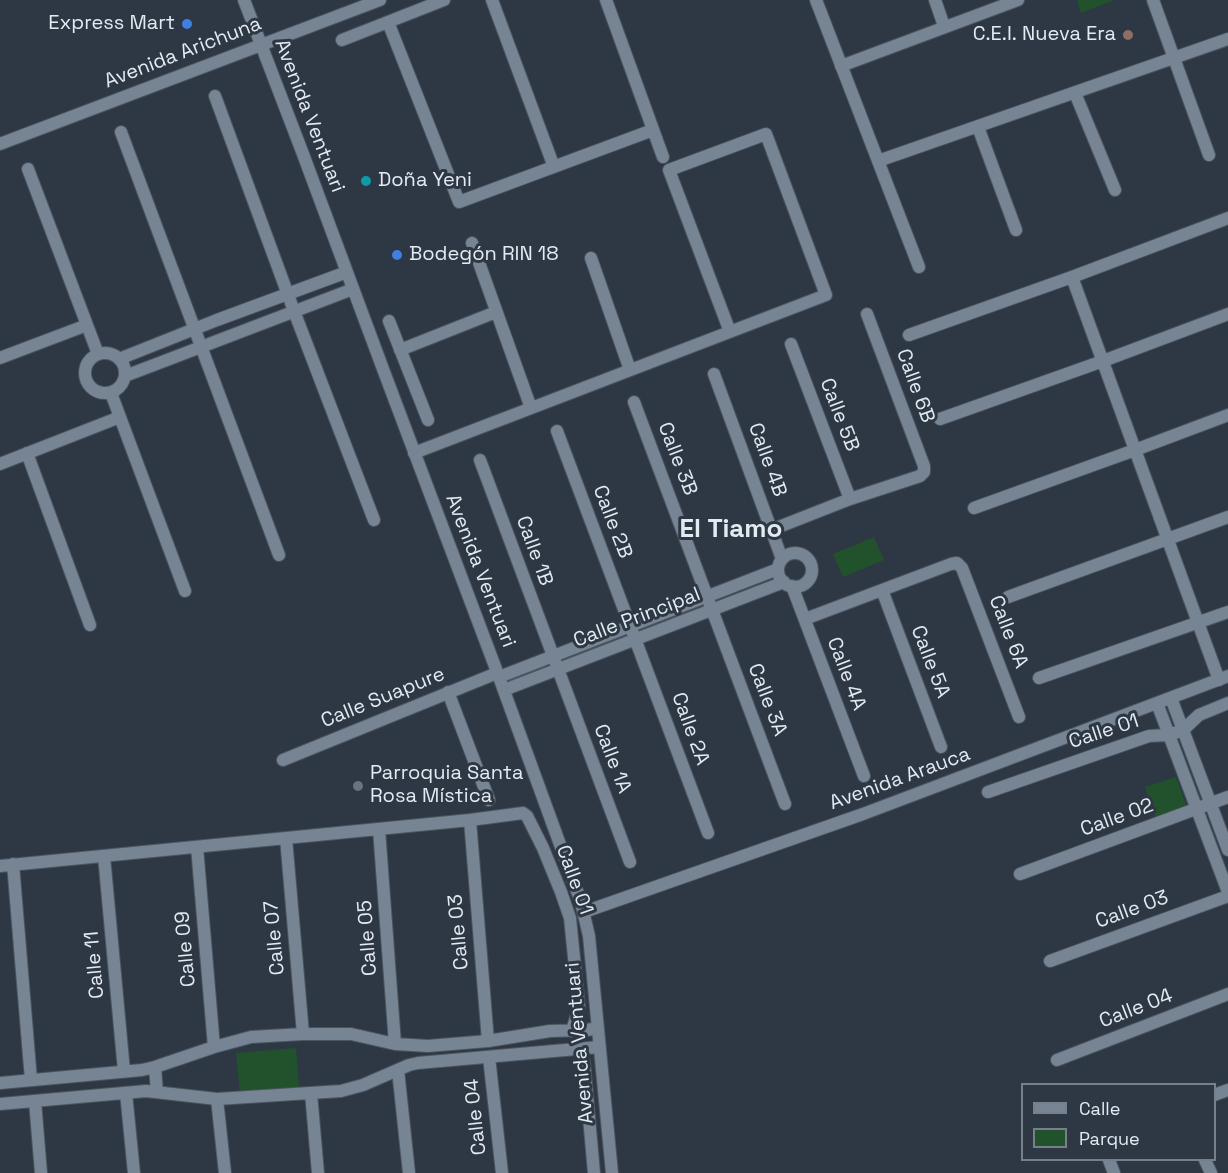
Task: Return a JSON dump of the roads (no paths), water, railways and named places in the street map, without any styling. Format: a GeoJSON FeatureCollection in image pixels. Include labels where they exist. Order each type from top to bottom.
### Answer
{"type":"FeatureCollection","features":[{"type":"Feature","properties":{"kind":"street","name":"Avenida Ventuari"},"geometry":{"type":"LineString","coordinates":[[244,0],[504,690],[584,912],[589,936],[612,1173]]}},
{"type":"Feature","properties":{"kind":"street","name":"Avenida Arichuna"},"geometry":{"type":"LineString","coordinates":[[0,144],[380,0]]}},
{"type":"Feature","properties":{"kind":"street"},"geometry":{"type":"LineString","coordinates":[[342,40],[444,0]]}},
{"type":"Feature","properties":{"kind":"street"},"geometry":{"type":"LineString","coordinates":[[492,0],[554,167]]}},
{"type":"Feature","properties":{"kind":"street"},"geometry":{"type":"LineString","coordinates":[[606,0],[663,157]]}},
{"type":"Feature","properties":{"kind":"street"},"geometry":{"type":"LineString","coordinates":[[816,0],[919,267]]}},
{"type":"Feature","properties":{"kind":"street"},"geometry":{"type":"LineString","coordinates":[[935,0],[944,27]]}},
{"type":"Feature","properties":{"kind":"street"},"geometry":{"type":"LineString","coordinates":[[841,66],[1018,0]]}},
{"type":"Feature","properties":{"kind":"street"},"geometry":{"type":"LineString","coordinates":[[1153,0],[1209,155]]}},
{"type":"Feature","properties":{"kind":"street"},"geometry":{"type":"LineString","coordinates":[[388,22],[459,202],[653,130]]}},
{"type":"Feature","properties":{"kind":"street"},"geometry":{"type":"LineString","coordinates":[[878,161],[1228,39]]}},
{"type":"Feature","properties":{"kind":"street"},"geometry":{"type":"LineString","coordinates":[[1075,93],[1115,190]]}},
{"type":"Feature","properties":{"kind":"street"},"geometry":{"type":"LineString","coordinates":[[215,96],[374,520]]}},
{"type":"Feature","properties":{"kind":"street"},"geometry":{"type":"LineString","coordinates":[[978,127],[1016,230]]}},
{"type":"Feature","properties":{"kind":"street"},"geometry":{"type":"LineString","coordinates":[[121,132],[279,555]]}},
{"type":"Feature","properties":{"kind":"street"},"geometry":{"type":"LineString","coordinates":[[414,453],[730,332],[826,295],[766,134],[669,170],[730,332]]}},
{"type":"Feature","properties":{"kind":"street"},"geometry":{"type":"LineString","coordinates":[[28,169],[98,354]]}},
{"type":"Feature","properties":{"kind":"street"},"geometry":{"type":"LineString","coordinates":[[909,335],[1228,218]]}},
{"type":"Feature","properties":{"kind":"street"},"geometry":{"type":"LineString","coordinates":[[472,243],[531,408]]}},
{"type":"Feature","properties":{"kind":"street"},"geometry":{"type":"LineString","coordinates":[[591,258],[630,370]]}},
{"type":"Feature","properties":{"kind":"street"},"geometry":{"type":"LineString","coordinates":[[119,359],[347,272]]}},
{"type":"Feature","properties":{"kind":"street"},"geometry":{"type":"LineString","coordinates":[[1072,277],[1197,623],[1223,678]]}},
{"type":"Feature","properties":{"kind":"street"},"geometry":{"type":"LineString","coordinates":[[125,376],[353,289]]}},
{"type":"Feature","properties":{"kind":"street"},"geometry":{"type":"LineString","coordinates":[[400,350],[496,312]]}},
{"type":"Feature","properties":{"kind":"street","name":"Calle 6B"},"geometry":{"type":"LineString","coordinates":[[850,500],[920,476],[924,472],[924,466],[867,314]]}},
{"type":"Feature","properties":{"kind":"street"},"geometry":{"type":"LineString","coordinates":[[940,418],[1228,314]]}},
{"type":"Feature","properties":{"kind":"street"},"geometry":{"type":"LineString","coordinates":[[389,321],[428,420]]}},
{"type":"Feature","properties":{"kind":"street"},"geometry":{"type":"LineString","coordinates":[[0,358],[87,325]]}},
{"type":"Feature","properties":{"kind":"street","name":"Calle 5B"},"geometry":{"type":"LineString","coordinates":[[791,344],[850,500]]}},
{"type":"Feature","properties":{"kind":"street"},"geometry":{"type":"LineString","coordinates":[[98,354],[110,354],[119,359],[124,366],[125,376],[121,385],[111,393],[97,392],[85,376],[87,364],[98,354]]}},
{"type":"Feature","properties":{"kind":"street","name":"Calle 4B"},"geometry":{"type":"LineString","coordinates":[[714,374],[771,530],[780,564]]}},
{"type":"Feature","properties":{"kind":"street"},"geometry":{"type":"LineString","coordinates":[[111,393],[185,591]]}},
{"type":"Feature","properties":{"kind":"street","name":"Calle 3B"},"geometry":{"type":"LineString","coordinates":[[634,402],[712,610]]}},
{"type":"Feature","properties":{"kind":"street"},"geometry":{"type":"LineString","coordinates":[[974,508],[1228,415]]}},
{"type":"Feature","properties":{"kind":"street"},"geometry":{"type":"LineString","coordinates":[[0,464],[120,417]]}},
{"type":"Feature","properties":{"kind":"street","name":"Calle 2B"},"geometry":{"type":"LineString","coordinates":[[557,431],[635,639]]}},
{"type":"Feature","properties":{"kind":"street"},"geometry":{"type":"LineString","coordinates":[[27,453],[90,625]]}},
{"type":"Feature","properties":{"kind":"street","name":"Calle 1B"},"geometry":{"type":"LineString","coordinates":[[480,460],[557,669]]}},
{"type":"Feature","properties":{"kind":"street"},"geometry":{"type":"LineString","coordinates":[[771,530],[850,500]]}},
{"type":"Feature","properties":{"kind":"street"},"geometry":{"type":"LineString","coordinates":[[1008,597],[1228,517]]}},
{"type":"Feature","properties":{"kind":"street"},"geometry":{"type":"LineString","coordinates":[[787,555],[802,555],[810,563],[809,578],[801,585],[788,584],[779,575],[780,564],[787,555]]}},
{"type":"Feature","properties":{"kind":"street","name":"Calle 6A"},"geometry":{"type":"LineString","coordinates":[[882,590],[957,563],[962,568],[1019,717]]}},
{"type":"Feature","properties":{"kind":"street","name":"Calle Principal"},"geometry":{"type":"LineString","coordinates":[[498,675],[708,596],[780,564]]}},
{"type":"Feature","properties":{"kind":"street","name":"Calle Principal"},"geometry":{"type":"LineString","coordinates":[[504,690],[712,610],[788,584]]}},
{"type":"Feature","properties":{"kind":"street","name":"Calle 4A"},"geometry":{"type":"LineString","coordinates":[[788,584],[805,619],[864,776]]}},
{"type":"Feature","properties":{"kind":"street"},"geometry":{"type":"LineString","coordinates":[[805,619],[882,590]]}},
{"type":"Feature","properties":{"kind":"street","name":"Calle 5A"},"geometry":{"type":"LineString","coordinates":[[882,590],[941,747]]}},
{"type":"Feature","properties":{"kind":"street","name":"Calle 3A"},"geometry":{"type":"LineString","coordinates":[[712,610],[785,804]]}},
{"type":"Feature","properties":{"kind":"street"},"geometry":{"type":"LineString","coordinates":[[1039,678],[1228,612]]}},
{"type":"Feature","properties":{"kind":"street","name":"Calle 2A"},"geometry":{"type":"LineString","coordinates":[[635,639],[708,833]]}},
{"type":"Feature","properties":{"kind":"street","name":"Calle 1A"},"geometry":{"type":"LineString","coordinates":[[557,669],[630,862]]}},
{"type":"Feature","properties":{"kind":"street","name":"Calle Suapure"},"geometry":{"type":"LineString","coordinates":[[283,760],[448,692],[498,675]]}},
{"type":"Feature","properties":{"kind":"street","name":"Avenida Arauca"},"geometry":{"type":"LineString","coordinates":[[584,912],[863,814],[1223,678]]}},
{"type":"Feature","properties":{"kind":"street"},"geometry":{"type":"LineString","coordinates":[[448,692],[489,800]]}},
{"type":"Feature","properties":{"kind":"street"},"geometry":{"type":"LineString","coordinates":[[1171,698],[1228,850]]}},
{"type":"Feature","properties":{"kind":"street"},"geometry":{"type":"LineString","coordinates":[[1157,703],[1228,894]]}},
{"type":"Feature","properties":{"kind":"street","name":"Calle 01"},"geometry":{"type":"LineString","coordinates":[[988,792],[1149,736],[1169,735],[1183,730],[1199,715],[1228,703]]}},
{"type":"Feature","properties":{"kind":"street","name":"Calle 02"},"geometry":{"type":"LineString","coordinates":[[1020,874],[1228,797]]}},
{"type":"Feature","properties":{"kind":"street","name":"Calle 01"},"geometry":{"type":"LineString","coordinates":[[470,820],[524,813],[543,848],[570,918],[579,1007],[572,1031]]}},
{"type":"Feature","properties":{"kind":"street"},"geometry":{"type":"LineString","coordinates":[[31,1080],[6,865],[470,820]]}},
{"type":"Feature","properties":{"kind":"street","name":"Calle 03"},"geometry":{"type":"LineString","coordinates":[[470,820],[488,1041]]}},
{"type":"Feature","properties":{"kind":"street","name":"Calle 05"},"geometry":{"type":"LineString","coordinates":[[380,829],[394,1044]]}},
{"type":"Feature","properties":{"kind":"street","name":"Calle 07"},"geometry":{"type":"LineString","coordinates":[[286,838],[303,1034]]}},
{"type":"Feature","properties":{"kind":"street","name":"Calle 09"},"geometry":{"type":"LineString","coordinates":[[196,847],[214,1047]]}},
{"type":"Feature","properties":{"kind":"street","name":"Calle 11"},"geometry":{"type":"LineString","coordinates":[[104,856],[124,1071]]}},
{"type":"Feature","properties":{"kind":"street","name":"Calle 03"},"geometry":{"type":"LineString","coordinates":[[1050,961],[1228,894]]}},
{"type":"Feature","properties":{"kind":"street","name":"Calle 04"},"geometry":{"type":"LineString","coordinates":[[1057,1060],[1228,994]]}},
{"type":"Feature","properties":{"kind":"street"},"geometry":{"type":"LineString","coordinates":[[0,1083],[155,1067],[245,1037],[351,1034],[394,1044],[428,1047],[488,1041],[550,1031],[598,1028]]}},
{"type":"Feature","properties":{"kind":"street"},"geometry":{"type":"LineString","coordinates":[[428,1047],[429,1061]]}},
{"type":"Feature","properties":{"kind":"street"},"geometry":{"type":"LineString","coordinates":[[0,1104],[146,1091],[217,1099],[311,1093],[350,1089],[409,1065],[429,1061],[599,1047]]}},
{"type":"Feature","properties":{"kind":"street","name":"Calle 04"},"geometry":{"type":"LineString","coordinates":[[489,1057],[502,1173]]}},
{"type":"Feature","properties":{"kind":"street"},"geometry":{"type":"LineString","coordinates":[[584,1062],[594,1173]]}},
{"type":"Feature","properties":{"kind":"street"},"geometry":{"type":"LineString","coordinates":[[155,1067],[157,1092]]}},
{"type":"Feature","properties":{"kind":"street"},"geometry":{"type":"LineString","coordinates":[[398,1070],[409,1173]]}},
{"type":"Feature","properties":{"kind":"street"},"geometry":{"type":"LineString","coordinates":[[126,1093],[134,1173]]}},
{"type":"Feature","properties":{"kind":"street"},"geometry":{"type":"LineString","coordinates":[[311,1093],[318,1173]]}},
{"type":"Feature","properties":{"kind":"street"},"geometry":{"type":"LineString","coordinates":[[217,1099],[225,1173]]}},
{"type":"Feature","properties":{"kind":"street"},"geometry":{"type":"LineString","coordinates":[[34,1101],[41,1173]]}},
{"type":"Feature","properties":{"kind":"place","name":"Express Mart"},"geometry":{"type":"Point","coordinates":[187,24]}},
{"type":"Feature","properties":{"kind":"place","name":"C.E.I. Nueva Era"},"geometry":{"type":"Point","coordinates":[1128,35]}},
{"type":"Feature","properties":{"kind":"place","name":"Doña Yeni"},"geometry":{"type":"Point","coordinates":[366,181]}},
{"type":"Feature","properties":{"kind":"place","name":"Bodegón RIN 18"},"geometry":{"type":"Point","coordinates":[397,255]}},
{"type":"Feature","properties":{"kind":"place","name":"Parroquia Santa Rosa Mística"},"geometry":{"type":"Point","coordinates":[358,786]}},
{"type":"Feature","properties":{"kind":"district","name":"El Tiamo"},"geometry":{"type":"Point","coordinates":[731,530]}}]}
